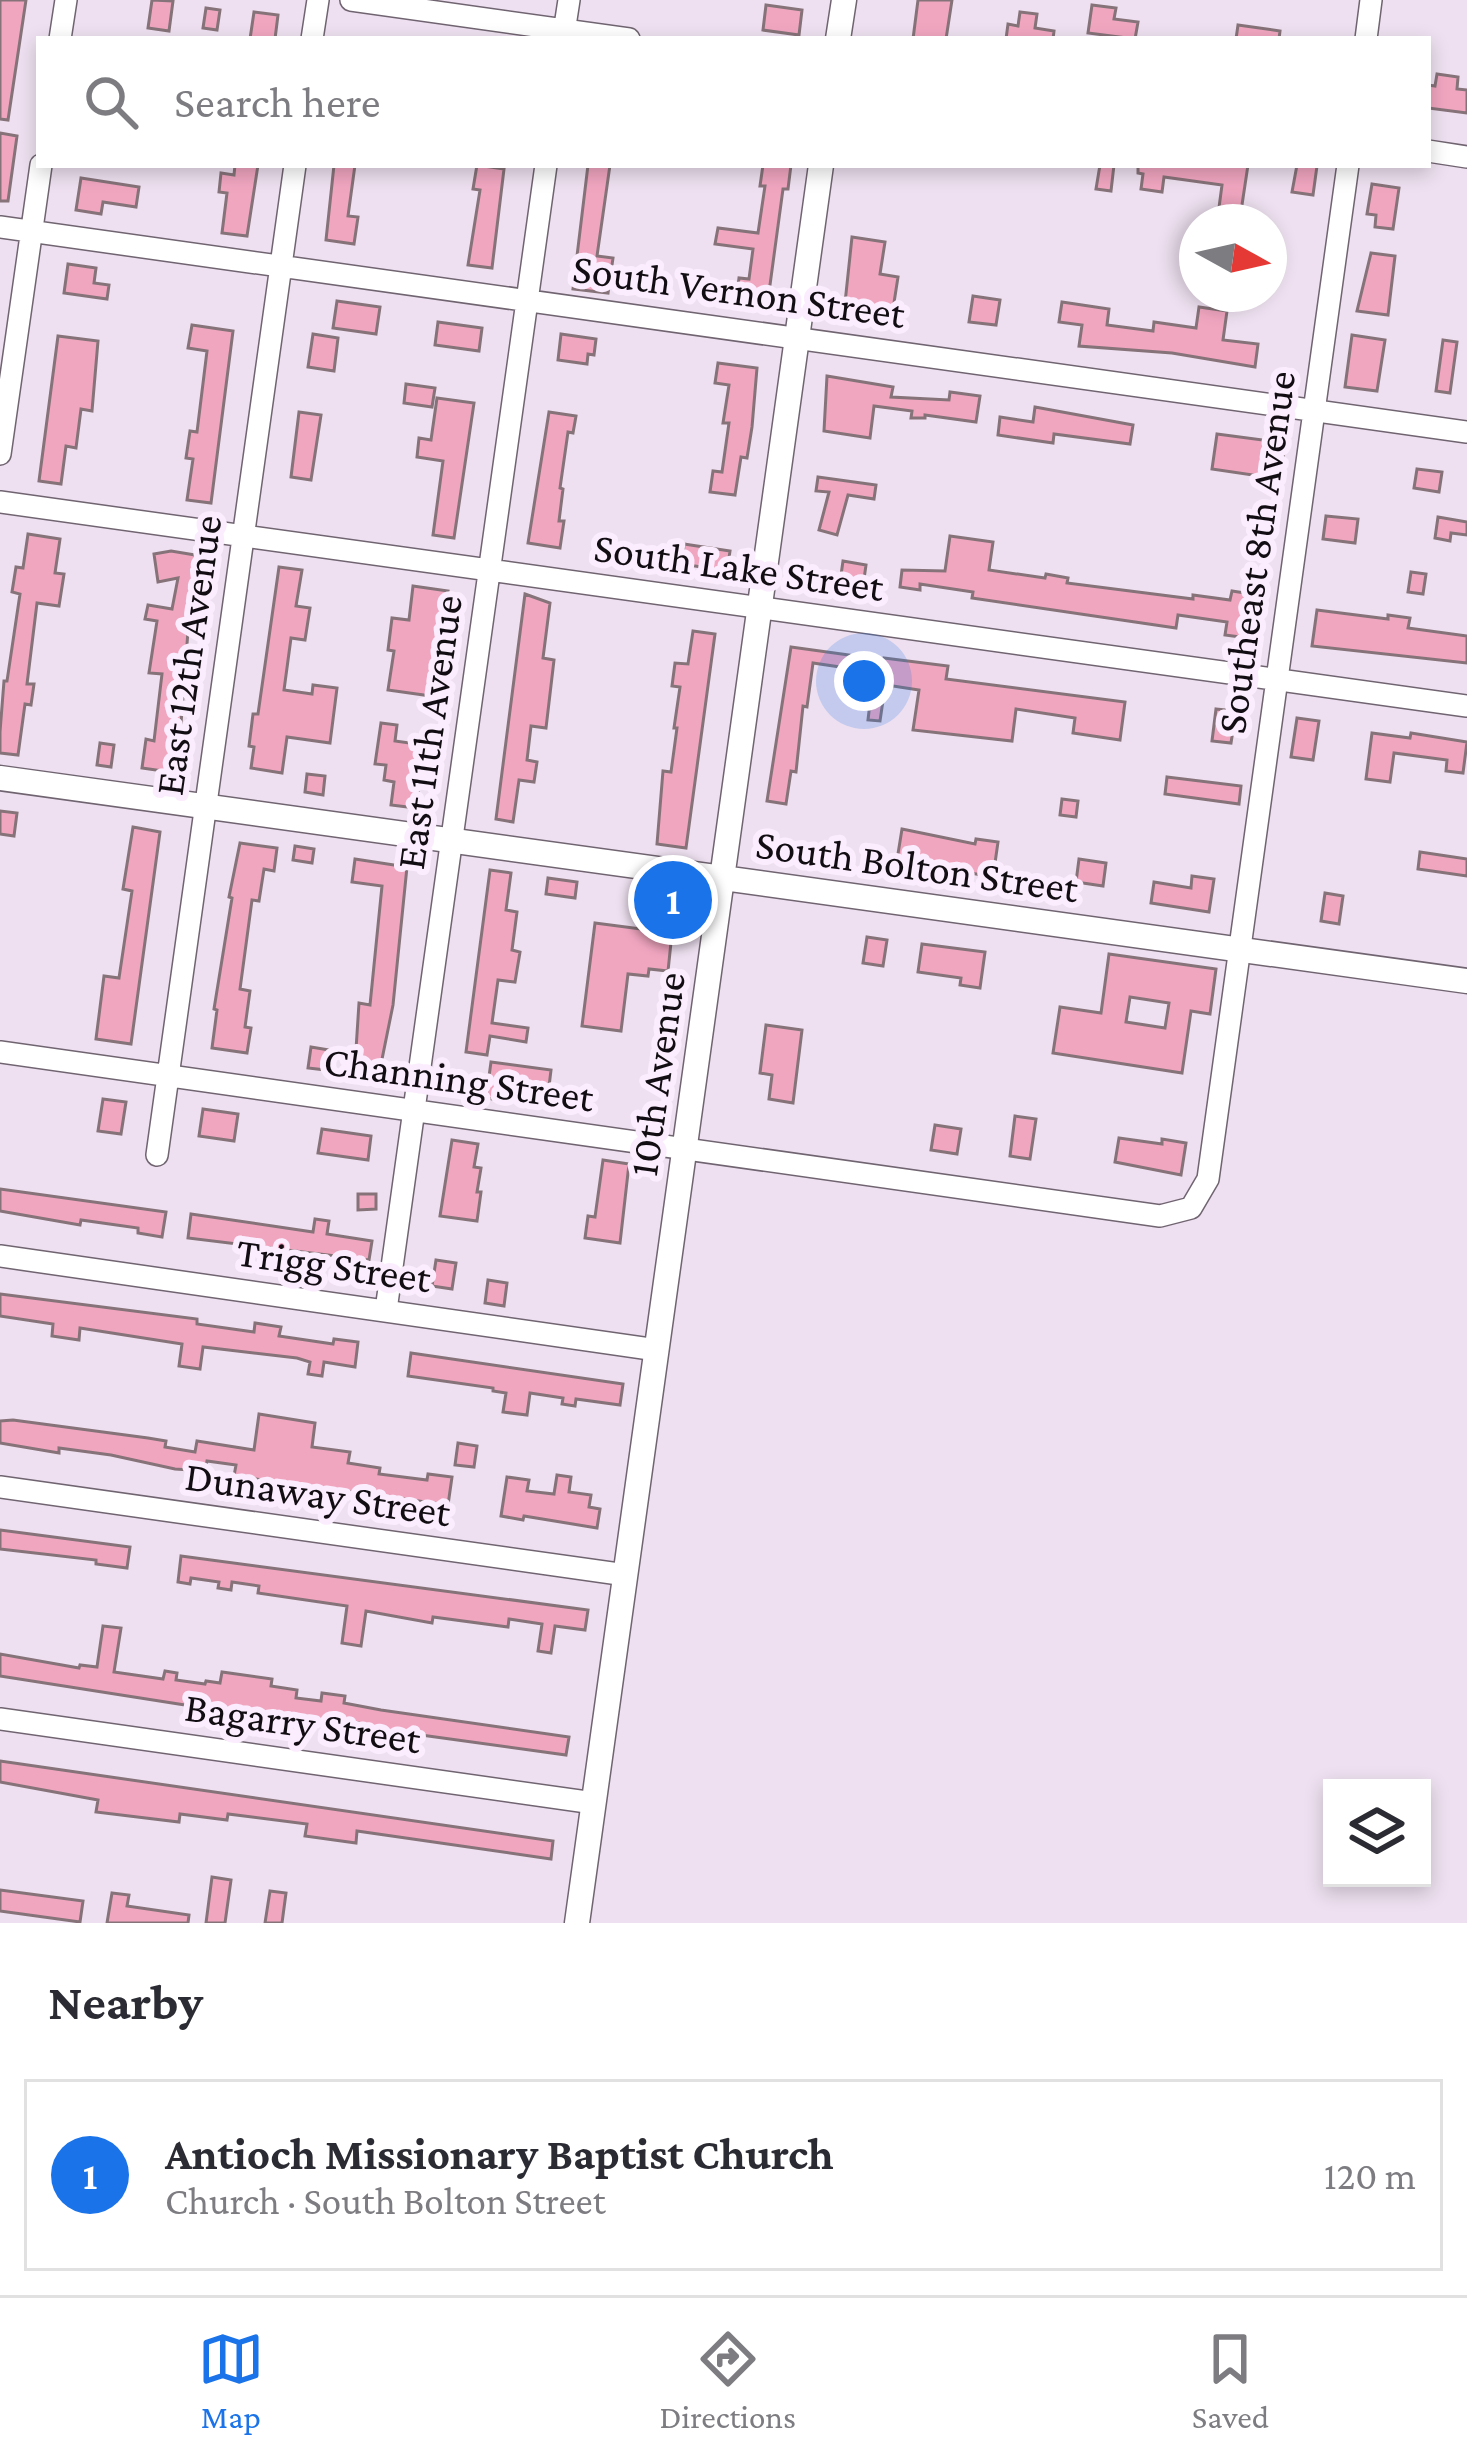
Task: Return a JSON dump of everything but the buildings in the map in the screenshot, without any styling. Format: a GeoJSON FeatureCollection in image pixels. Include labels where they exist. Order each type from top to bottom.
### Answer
{"type":"FeatureCollection","features":[{"type":"Feature","properties":{"kind":"main road"},"geometry":{"type":"LineString","coordinates":[[838,36],[844,0]]}},
{"type":"Feature","properties":{"kind":"main road","name":"10th Avenue"},"geometry":{"type":"LineString","coordinates":[[578,1923],[820,168]]}},
{"type":"Feature","properties":{"kind":"main road","name":"South Bolton Street"},"geometry":{"type":"LineString","coordinates":[[0,778],[1467,981]]}},
{"type":"Feature","properties":{"kind":"street"},"geometry":{"type":"LineString","coordinates":[[60,36],[66,0]]}},
{"type":"Feature","properties":{"kind":"street"},"geometry":{"type":"LineString","coordinates":[[312,36],[318,0]]}},
{"type":"Feature","properties":{"kind":"street"},"geometry":{"type":"LineString","coordinates":[[351,0],[564,34],[569,0]]}},
{"type":"Feature","properties":{"kind":"street"},"geometry":{"type":"LineString","coordinates":[[1366,36],[1371,0]]}},
{"type":"Feature","properties":{"kind":"street"},"geometry":{"type":"LineString","coordinates":[[1431,151],[1467,157]]}},
{"type":"Feature","properties":{"kind":"street"},"geometry":{"type":"LineString","coordinates":[[0,454],[40,168]]}},
{"type":"Feature","properties":{"kind":"street","name":"East 12th Avenue"},"geometry":{"type":"LineString","coordinates":[[157,1155],[295,168]]}},
{"type":"Feature","properties":{"kind":"street","name":"East 11th Avenue"},"geometry":{"type":"LineString","coordinates":[[386,1310],[546,168]]}},
{"type":"Feature","properties":{"kind":"street","name":"Southeast 8th Avenue"},"geometry":{"type":"LineString","coordinates":[[1191,1208],[1208,1179],[1348,168]]}},
{"type":"Feature","properties":{"kind":"street","name":"South Vernon Street"},"geometry":{"type":"LineString","coordinates":[[0,227],[1467,432]]}},
{"type":"Feature","properties":{"kind":"street","name":"South Lake Street"},"geometry":{"type":"LineString","coordinates":[[0,502],[1467,706]]}},
{"type":"Feature","properties":{"kind":"street","name":"Channing Street"},"geometry":{"type":"LineString","coordinates":[[0,1052],[1160,1216],[1191,1208]]}},
{"type":"Feature","properties":{"kind":"street","name":"Trigg Street"},"geometry":{"type":"LineString","coordinates":[[0,1256],[657,1350]]}},
{"type":"Feature","properties":{"kind":"street","name":"Dunaway Street"},"geometry":{"type":"LineString","coordinates":[[0,1487],[626,1575]]}},
{"type":"Feature","properties":{"kind":"street","name":"Bagarry Street"},"geometry":{"type":"LineString","coordinates":[[0,1719],[594,1803]]}},
{"type":"Feature","properties":{"kind":"place","name":"Antioch Missionary Baptist Church"},"geometry":{"type":"Point","coordinates":[673,900]}}]}
